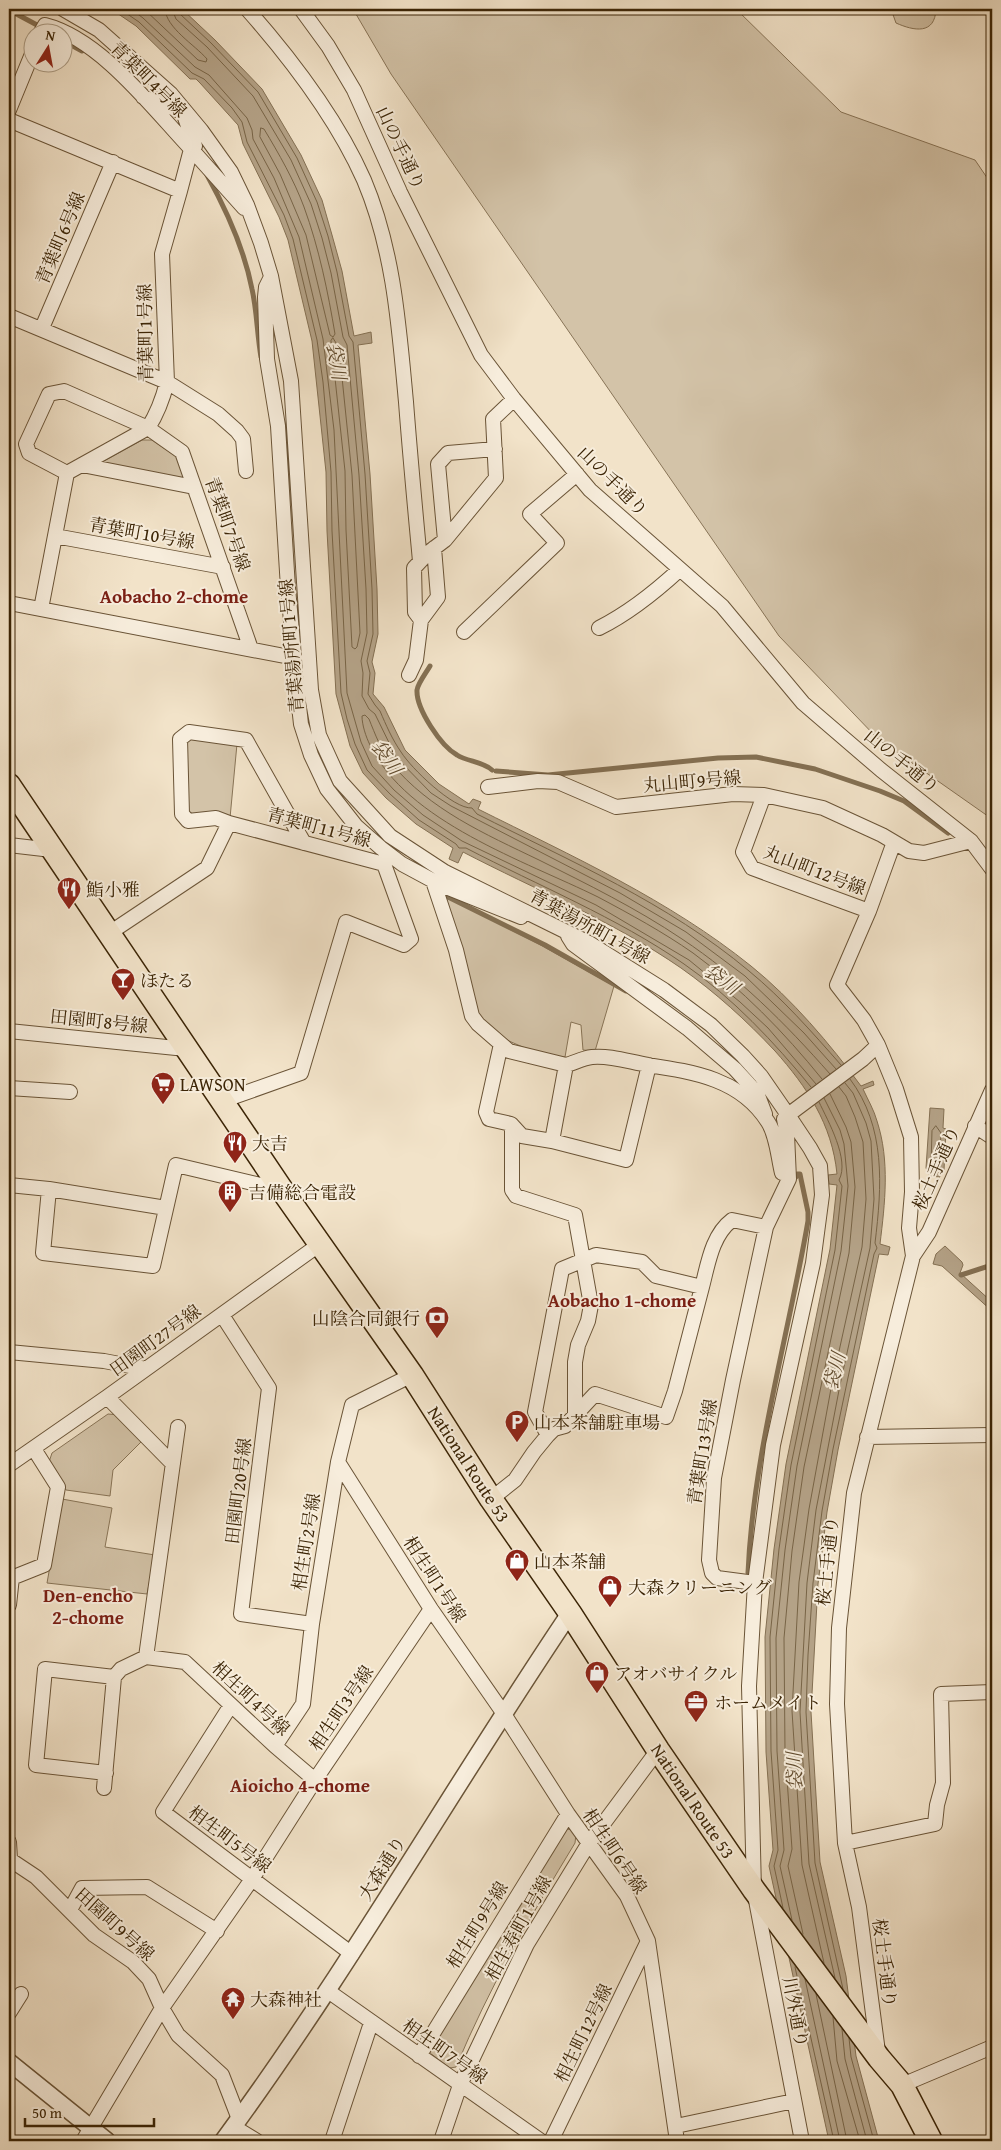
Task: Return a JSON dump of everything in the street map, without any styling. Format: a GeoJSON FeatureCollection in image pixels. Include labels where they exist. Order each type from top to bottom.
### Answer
{"type":"FeatureCollection","features":[{"type":"Feature","properties":{"kind":"highway","name":"National Route 53"},"geometry":{"type":"LineString","coordinates":[[9,785],[282,1190],[412,1375],[491,1499],[570,1613],[658,1750],[754,1890],[902,2086],[931,2141]]}},
{"type":"Feature","properties":{"kind":"street","name":"青葉湯所町1号線"},"geometry":{"type":"LineString","coordinates":[[63,9],[99,30],[170,94],[201,130],[231,172],[250,214],[271,276],[290,381],[303,550],[311,690],[319,735],[340,781],[390,836],[445,872],[565,931],[641,974],[711,1025],[762,1076],[791,1111],[820,1166],[822,1195],[813,1263],[773,1445],[754,1583]]}},
{"type":"Feature","properties":{"kind":"street"},"geometry":{"type":"LineString","coordinates":[[247,9],[292,64],[333,123],[364,181],[377,218],[392,281],[399,323],[420,561]]}},
{"type":"Feature","properties":{"kind":"street","name":"山の手通り"},"geometry":{"type":"LineString","coordinates":[[301,9],[328,46],[354,90],[400,192],[481,355],[514,400],[590,490],[722,606],[803,703],[881,770],[971,841],[992,869]]}},
{"type":"Feature","properties":{"kind":"street","name":"青葉町4号線"},"geometry":{"type":"LineString","coordinates":[[72,37],[90,47],[128,80],[250,214]]}},
{"type":"Feature","properties":{"kind":"street"},"geometry":{"type":"LineString","coordinates":[[9,110],[25,72]]}},
{"type":"Feature","properties":{"kind":"street"},"geometry":{"type":"LineString","coordinates":[[9,120],[180,191],[190,153],[195,146],[182,110],[143,96]]}},
{"type":"Feature","properties":{"kind":"street","name":"青葉町6号線"},"geometry":{"type":"LineString","coordinates":[[42,328],[113,162]]}},
{"type":"Feature","properties":{"kind":"street","name":"青葉町1号線"},"geometry":{"type":"LineString","coordinates":[[148,428],[157,411],[167,382],[162,254],[180,191]]}},
{"type":"Feature","properties":{"kind":"street"},"geometry":{"type":"LineString","coordinates":[[271,276],[266,287],[265,297],[267,359],[278,426],[288,588],[301,724],[311,755],[327,789],[356,826],[402,864],[434,881],[519,917],[536,917]]}},
{"type":"Feature","properties":{"kind":"street"},"geometry":{"type":"LineString","coordinates":[[9,316],[42,328],[167,382],[218,414],[237,431],[245,447],[246,471]]}},
{"type":"Feature","properties":{"kind":"street","name":"青葉町7号線"},"geometry":{"type":"LineString","coordinates":[[67,473],[29,453],[26,444],[49,394],[64,391],[148,428],[182,452],[251,649]]}},
{"type":"Feature","properties":{"kind":"street"},"geometry":{"type":"LineString","coordinates":[[421,620],[415,612],[414,568],[445,540],[496,478],[493,419],[514,400]]}},
{"type":"Feature","properties":{"kind":"street"},"geometry":{"type":"LineString","coordinates":[[41,609],[67,473],[148,428]]}},
{"type":"Feature","properties":{"kind":"street"},"geometry":{"type":"LineString","coordinates":[[445,540],[438,464],[448,453],[495,449]]}},
{"type":"Feature","properties":{"kind":"street"},"geometry":{"type":"LineString","coordinates":[[82,465],[194,487]]}},
{"type":"Feature","properties":{"kind":"street"},"geometry":{"type":"LineString","coordinates":[[464,632],[557,543],[530,514],[576,474]]}},
{"type":"Feature","properties":{"kind":"street","name":"青葉町10号線"},"geometry":{"type":"LineString","coordinates":[[55,536],[223,567]]}},
{"type":"Feature","properties":{"kind":"street"},"geometry":{"type":"LineString","coordinates":[[409,675],[416,660],[421,620],[438,597],[434,548]]}},
{"type":"Feature","properties":{"kind":"street"},"geometry":{"type":"LineString","coordinates":[[599,628],[644,601],[679,570]]}},
{"type":"Feature","properties":{"kind":"street"},"geometry":{"type":"LineString","coordinates":[[9,604],[295,658]]}},
{"type":"Feature","properties":{"kind":"street","name":"青葉町11号線"},"geometry":{"type":"LineString","coordinates":[[222,1101],[301,1074],[346,922],[404,945],[411,939],[384,864],[304,843],[229,823],[216,818],[188,821],[182,814],[180,739],[188,732],[246,740],[304,843]]}},
{"type":"Feature","properties":{"kind":"street","name":"丸山町9号線"},"geometry":{"type":"LineString","coordinates":[[488,787],[538,781],[558,782],[616,807],[733,794],[764,795],[823,808],[909,851],[924,853],[971,841]]}},
{"type":"Feature","properties":{"kind":"street","name":"丸山町12号線"},"geometry":{"type":"LineString","coordinates":[[764,795],[743,852],[752,868],[869,911],[894,842]]}},
{"type":"Feature","properties":{"kind":"street"},"geometry":{"type":"LineString","coordinates":[[108,934],[207,868],[229,823]]}},
{"type":"Feature","properties":{"kind":"street"},"geometry":{"type":"LineString","coordinates":[[9,845],[52,850]]}},
{"type":"Feature","properties":{"kind":"street"},"geometry":{"type":"LineString","coordinates":[[434,881],[456,950],[472,1016],[478,1024],[509,1051],[566,1065],[591,1057],[616,1058],[701,1074],[723,1082],[749,1100],[767,1120]]}},
{"type":"Feature","properties":{"kind":"street"},"geometry":{"type":"LineString","coordinates":[[869,911],[837,985],[864,1020],[878,1045],[896,1089],[910,1137],[912,1184],[910,1228],[913,1256]]}},
{"type":"Feature","properties":{"kind":"street"},"geometry":{"type":"LineString","coordinates":[[565,931],[573,944],[687,1028],[735,1069],[757,1093],[772,1130],[785,1186]]}},
{"type":"Feature","properties":{"kind":"street","name":"田園町8号線"},"geometry":{"type":"LineString","coordinates":[[9,1031],[186,1049]]}},
{"type":"Feature","properties":{"kind":"street"},"geometry":{"type":"LineString","coordinates":[[501,1044],[486,1112],[489,1119],[512,1125],[522,1136],[552,1141],[626,1160],[649,1065]]}},
{"type":"Feature","properties":{"kind":"street"},"geometry":{"type":"LineString","coordinates":[[791,1111],[863,1059],[878,1045]]}},
{"type":"Feature","properties":{"kind":"street"},"geometry":{"type":"LineString","coordinates":[[552,1141],[566,1065]]}},
{"type":"Feature","properties":{"kind":"street"},"geometry":{"type":"LineString","coordinates":[[9,1088],[70,1092]]}},
{"type":"Feature","properties":{"kind":"street","name":"桜土手通り"},"geometry":{"type":"LineString","coordinates":[[879,2058],[859,1907],[845,1843],[837,1704],[839,1628],[854,1493],[913,1256],[929,1232],[992,1090]]}},
{"type":"Feature","properties":{"kind":"street","name":"青葉町13号線"},"geometry":{"type":"LineString","coordinates":[[754,1583],[716,1578],[712,1573],[709,1560],[714,1478],[766,1228],[789,1179],[787,1134],[784,1119],[791,1111]]}},
{"type":"Feature","properties":{"kind":"street"},"geometry":{"type":"LineString","coordinates":[[512,1125],[512,1190],[516,1196],[575,1215],[591,1305],[588,1321],[578,1344],[575,1362],[575,1416]]}},
{"type":"Feature","properties":{"kind":"street"},"geometry":{"type":"LineString","coordinates":[[975,1126],[992,1137]]}},
{"type":"Feature","properties":{"kind":"street"},"geometry":{"type":"LineString","coordinates":[[49,1189],[43,1253],[154,1266],[176,1165],[282,1190]]}},
{"type":"Feature","properties":{"kind":"street"},"geometry":{"type":"LineString","coordinates":[[9,1185],[49,1189],[166,1208]]}},
{"type":"Feature","properties":{"kind":"street"},"geometry":{"type":"LineString","coordinates":[[491,1499],[515,1480],[548,1435],[554,1429],[565,1426],[595,1394],[666,1417],[675,1391],[712,1249],[723,1227],[732,1220],[766,1228]]}},
{"type":"Feature","properties":{"kind":"street","name":"田園町27号線"},"geometry":{"type":"LineString","coordinates":[[9,1465],[320,1244]]}},
{"type":"Feature","properties":{"kind":"street"},"geometry":{"type":"LineString","coordinates":[[548,1435],[535,1412],[562,1269],[596,1255],[642,1262],[656,1276],[702,1287]]}},
{"type":"Feature","properties":{"kind":"street","name":"田園町20号線"},"geometry":{"type":"LineString","coordinates":[[222,1315],[269,1388],[241,1614],[312,1624]]}},
{"type":"Feature","properties":{"kind":"street"},"geometry":{"type":"LineString","coordinates":[[9,1352],[104,1361],[146,1369]]}},
{"type":"Feature","properties":{"kind":"street","name":"相生町2号線"},"geometry":{"type":"LineString","coordinates":[[275,1746],[303,1704],[312,1624],[338,1462],[352,1404],[412,1375]]}},
{"type":"Feature","properties":{"kind":"street"},"geometry":{"type":"LineString","coordinates":[[107,1397],[173,1464]]}},
{"type":"Feature","properties":{"kind":"street"},"geometry":{"type":"LineString","coordinates":[[104,1788],[114,1677],[121,1669],[146,1657],[178,1427]]}},
{"type":"Feature","properties":{"kind":"street"},"geometry":{"type":"LineString","coordinates":[[867,1437],[992,1435]]}},
{"type":"Feature","properties":{"kind":"street"},"geometry":{"type":"LineString","coordinates":[[9,1605],[10,1578],[44,1564],[58,1488],[34,1449]]}},
{"type":"Feature","properties":{"kind":"street","name":"相生町1号線"},"geometry":{"type":"LineString","coordinates":[[338,1462],[431,1609],[504,1714]]}},
{"type":"Feature","properties":{"kind":"street"},"geometry":{"type":"LineString","coordinates":[[754,1583],[749,1686],[754,1890]]}},
{"type":"Feature","properties":{"kind":"street","name":"相生町3号線"},"geometry":{"type":"LineString","coordinates":[[87,2135],[162,2008],[217,1931],[315,1780],[431,1609]]}},
{"type":"Feature","properties":{"kind":"street","name":"大森通り"},"geometry":{"type":"LineString","coordinates":[[223,2141],[328,1991],[570,1613]]}},
{"type":"Feature","properties":{"kind":"street","name":"相生町4号線"},"geometry":{"type":"LineString","coordinates":[[146,1657],[185,1662],[275,1746],[315,1780]]}},
{"type":"Feature","properties":{"kind":"street"},"geometry":{"type":"LineString","coordinates":[[106,1773],[36,1765],[45,1669],[114,1677]]}},
{"type":"Feature","properties":{"kind":"street"},"geometry":{"type":"LineString","coordinates":[[845,1843],[935,1824],[937,1805],[943,1783],[941,1694],[992,1692]]}},
{"type":"Feature","properties":{"kind":"street","name":"相生町5号線"},"geometry":{"type":"LineString","coordinates":[[231,1705],[163,1812],[352,1954]]}},
{"type":"Feature","properties":{"kind":"street","name":"相生町6号線"},"geometry":{"type":"LineString","coordinates":[[504,1714],[568,1814],[627,1896],[648,1941],[677,2141]]}},
{"type":"Feature","properties":{"kind":"street","name":"相生寿町1号線"},"geometry":{"type":"LineString","coordinates":[[441,2141],[460,2085],[527,1944],[589,1843],[658,1750]]}},
{"type":"Feature","properties":{"kind":"street","name":"相生町9号線"},"geometry":{"type":"LineString","coordinates":[[419,2056],[568,1814]]}},
{"type":"Feature","properties":{"kind":"street"},"geometry":{"type":"LineString","coordinates":[[9,1842],[9,1859]]}},
{"type":"Feature","properties":{"kind":"street","name":"田園町9号線"},"geometry":{"type":"LineString","coordinates":[[9,1859],[36,1877],[94,1935],[133,1962],[149,1979],[162,2008],[178,2034],[222,2075],[236,2123]]}},
{"type":"Feature","properties":{"kind":"street"},"geometry":{"type":"LineString","coordinates":[[70,1910],[82,1888],[147,1887],[217,1931]]}},
{"type":"Feature","properties":{"kind":"street","name":"川外通り"},"geometry":{"type":"LineString","coordinates":[[754,1890],[802,2141]]}},
{"type":"Feature","properties":{"kind":"street","name":"相生町12号線"},"geometry":{"type":"LineString","coordinates":[[551,2141],[648,1941]]}},
{"type":"Feature","properties":{"kind":"street","name":"相生町7号線"},"geometry":{"type":"LineString","coordinates":[[328,1991],[541,2141]]}},
{"type":"Feature","properties":{"kind":"street"},"geometry":{"type":"LineString","coordinates":[[9,2012],[21,1994]]}},
{"type":"Feature","properties":{"kind":"street"},"geometry":{"type":"LineString","coordinates":[[332,2141],[371,2023]]}},
{"type":"Feature","properties":{"kind":"street"},"geometry":{"type":"LineString","coordinates":[[902,2086],[992,2047]]}},
{"type":"Feature","properties":{"kind":"street"},"geometry":{"type":"LineString","coordinates":[[9,2062],[87,2135],[107,2141]]}},
{"type":"Feature","properties":{"kind":"street"},"geometry":{"type":"LineString","coordinates":[[676,2126],[794,2101]]}},
{"type":"Feature","properties":{"kind":"street"},"geometry":{"type":"LineString","coordinates":[[236,2123],[257,2141]]}},
{"type":"Feature","properties":{"kind":"shaded area"},"geometry":{"type":"Polygon","coordinates":[[[353,9],[736,9],[841,112],[975,160],[992,185],[992,819],[878,739],[779,636],[391,74],[353,9]]]}},
{"type":"Feature","properties":{"kind":"shaded area"},"geometry":{"type":"Polygon","coordinates":[[[891,9],[936,9],[935,17],[928,27],[916,29],[896,23],[891,9]]]}},
{"type":"Feature","properties":{"kind":"shaded area"},"geometry":{"type":"Polygon","coordinates":[[[142,440],[152,440],[177,457],[183,476],[180,480],[102,462],[142,440]]]}},
{"type":"Feature","properties":{"kind":"shaded area"},"geometry":{"type":"Polygon","coordinates":[[[191,738],[237,744],[230,818],[192,815],[187,810],[185,744],[191,738]]]}},
{"type":"Feature","properties":{"kind":"shaded area"},"geometry":{"type":"Polygon","coordinates":[[[446,897],[537,943],[614,986],[595,1051],[583,1050],[581,1025],[571,1022],[565,1057],[554,1058],[509,1041],[480,1022],[443,898],[446,897]]]}},
{"type":"Feature","properties":{"kind":"shaded area"},"geometry":{"type":"Polygon","coordinates":[[[108,1414],[120,1415],[144,1439],[113,1470],[110,1496],[66,1490],[49,1462],[52,1453],[108,1414]]]}},
{"type":"Feature","properties":{"kind":"shaded area"},"geometry":{"type":"Polygon","coordinates":[[[62,1499],[112,1508],[105,1547],[155,1555],[147,1594],[47,1583],[62,1499]]]}},
{"type":"Feature","properties":{"kind":"shaded area"},"geometry":{"type":"Polygon","coordinates":[[[567,1829],[572,1830],[576,1834],[575,1843],[511,1953],[482,2009],[456,2067],[450,2068],[430,2053],[429,2048],[567,1829]]]}},
{"type":"Feature","properties":{"kind":"water","name":"袋川"},"geometry":{"type":"Polygon","coordinates":[[[111,9],[182,9],[262,89],[301,155],[322,200],[342,271],[354,336],[371,332],[372,343],[358,345],[370,474],[377,589],[378,634],[372,662],[375,673],[373,694],[384,707],[405,750],[439,784],[469,804],[473,799],[481,802],[478,809],[619,880],[720,942],[751,966],[796,1007],[861,1086],[873,1081],[874,1085],[863,1089],[874,1113],[884,1151],[885,1182],[880,1244],[890,1247],[888,1255],[879,1254],[827,1512],[818,1584],[811,1712],[820,1862],[846,1976],[856,2056],[879,2141],[829,2141],[769,1866],[773,1850],[766,1752],[765,1637],[774,1549],[786,1464],[830,1249],[837,1185],[829,1184],[828,1175],[837,1174],[830,1139],[816,1107],[787,1065],[753,1029],[706,987],[681,968],[629,935],[574,907],[463,852],[458,863],[449,859],[453,848],[416,824],[386,798],[363,773],[350,746],[336,694],[327,531],[326,472],[312,341],[288,240],[279,217],[243,144],[238,125],[196,79],[190,79],[136,26],[111,9]]]}},
{"type":"Feature","properties":{"kind":"water"},"geometry":{"type":"Polygon","coordinates":[[[930,1108],[944,1109],[943,1128],[946,1129],[944,1170],[939,1174],[940,1177],[930,1176],[926,1168],[930,1108]]]}},
{"type":"Feature","properties":{"kind":"water"},"geometry":{"type":"Polygon","coordinates":[[[945,1246],[962,1262],[963,1265],[960,1273],[992,1302],[992,1311],[942,1266],[933,1264],[936,1254],[945,1246]]]}},
{"type":"Feature","properties":{"kind":"waterway"},"geometry":{"type":"LineString","coordinates":[[9,10],[31,22]]}},
{"type":"Feature","properties":{"kind":"waterway"},"geometry":{"type":"LineString","coordinates":[[72,46],[82,51]]}},
{"type":"Feature","properties":{"kind":"waterway"},"geometry":{"type":"LineString","coordinates":[[207,175],[240,244],[249,274],[254,297],[261,357]]}},
{"type":"Feature","properties":{"kind":"waterway"},"geometry":{"type":"LineString","coordinates":[[430,666],[420,681],[417,690],[425,717],[444,744],[457,755],[492,770]]}},
{"type":"Feature","properties":{"kind":"waterway"},"geometry":{"type":"LineString","coordinates":[[496,771],[548,775],[718,758],[756,757],[815,769],[880,791],[904,801],[948,833]]}},
{"type":"Feature","properties":{"kind":"waterway"},"geometry":{"type":"LineString","coordinates":[[444,895],[545,945],[626,991]]}},
{"type":"Feature","properties":{"kind":"waterway"},"geometry":{"type":"LineString","coordinates":[[748,1573],[751,1529],[764,1441],[808,1221],[808,1212],[800,1174],[797,1174],[796,1177]]}},
{"type":"Feature","properties":{"kind":"waterway"},"geometry":{"type":"LineString","coordinates":[[961,1275],[992,1265]]}},
{"type":"Feature","properties":{"kind":"place","name":"鮨小雅"},"geometry":{"type":"Point","coordinates":[69,910]}},
{"type":"Feature","properties":{"kind":"place","name":"ほたる"},"geometry":{"type":"Point","coordinates":[123,1001]}},
{"type":"Feature","properties":{"kind":"place","name":"LAWSON"},"geometry":{"type":"Point","coordinates":[163,1105]}},
{"type":"Feature","properties":{"kind":"place","name":"大吉"},"geometry":{"type":"Point","coordinates":[235,1164]}},
{"type":"Feature","properties":{"kind":"place","name":"吉備総合電設"},"geometry":{"type":"Point","coordinates":[230,1213]}},
{"type":"Feature","properties":{"kind":"place","name":"山陰合同銀行"},"geometry":{"type":"Point","coordinates":[437,1339]}},
{"type":"Feature","properties":{"kind":"place","name":"山本茶舗駐車場"},"geometry":{"type":"Point","coordinates":[517,1443]}},
{"type":"Feature","properties":{"kind":"place","name":"山本茶舗"},"geometry":{"type":"Point","coordinates":[517,1582]}},
{"type":"Feature","properties":{"kind":"place","name":"大森クリーニング"},"geometry":{"type":"Point","coordinates":[610,1608]}},
{"type":"Feature","properties":{"kind":"place","name":"アオバサイクル"},"geometry":{"type":"Point","coordinates":[597,1694]}},
{"type":"Feature","properties":{"kind":"place","name":"ホームメイト"},"geometry":{"type":"Point","coordinates":[696,1723]}},
{"type":"Feature","properties":{"kind":"place","name":"大森神社"},"geometry":{"type":"Point","coordinates":[233,2020]}},
{"type":"Feature","properties":{"kind":"district","name":"Aobacho 2-chome"},"geometry":{"type":"Point","coordinates":[174,596]}},
{"type":"Feature","properties":{"kind":"district","name":"Aobacho 1-chome"},"geometry":{"type":"Point","coordinates":[622,1300]}},
{"type":"Feature","properties":{"kind":"district","name":"Den-encho 2-chome"},"geometry":{"type":"Point","coordinates":[88,1606]}},
{"type":"Feature","properties":{"kind":"district","name":"Aioicho 4-chome"},"geometry":{"type":"Point","coordinates":[300,1785]}}]}
